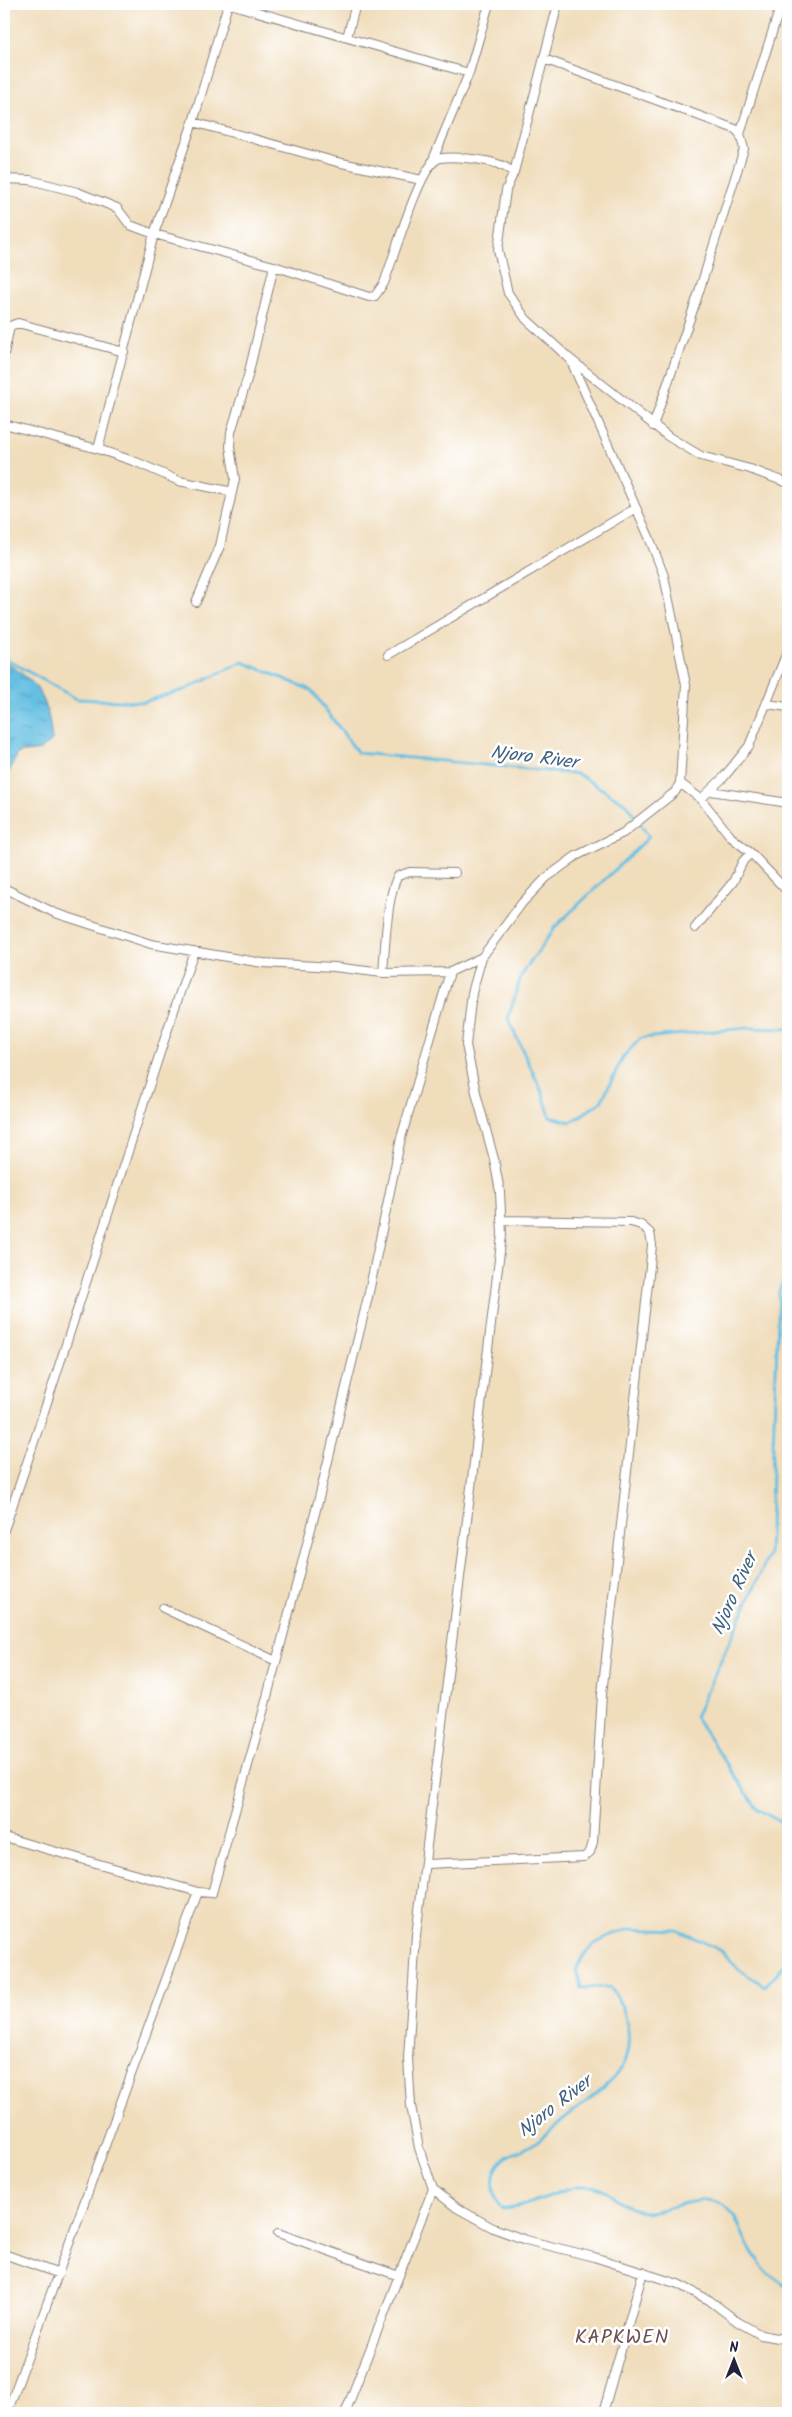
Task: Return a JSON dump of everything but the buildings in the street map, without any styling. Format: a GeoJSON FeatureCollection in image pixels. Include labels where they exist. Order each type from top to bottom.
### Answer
{"type":"FeatureCollection","features":[{"type":"Feature","properties":{"kind":"street"},"geometry":{"type":"LineString","coordinates":[[98,449],[154,234],[194,122],[229,4],[347,36],[469,73]]}},
{"type":"Feature","properties":{"kind":"street"},"geometry":{"type":"LineString","coordinates":[[347,36],[356,4]]}},
{"type":"Feature","properties":{"kind":"street"},"geometry":{"type":"LineString","coordinates":[[4,179],[45,183],[90,196],[116,208],[130,224],[154,234],[274,266],[360,295],[375,296],[384,284],[422,180],[430,166],[469,73],[489,4]]}},
{"type":"Feature","properties":{"kind":"street"},"geometry":{"type":"LineString","coordinates":[[558,4],[514,172],[506,190],[498,250],[504,283],[508,293],[526,319],[570,359],[653,426],[700,456],[750,469],[788,483]]}},
{"type":"Feature","properties":{"kind":"street"},"geometry":{"type":"LineString","coordinates":[[740,134],[781,4],[788,6]]}},
{"type":"Feature","properties":{"kind":"street"},"geometry":{"type":"LineString","coordinates":[[544,59],[735,129],[740,134],[744,149],[696,301],[653,426]]}},
{"type":"Feature","properties":{"kind":"street"},"geometry":{"type":"LineString","coordinates":[[194,122],[337,162],[422,180]]}},
{"type":"Feature","properties":{"kind":"street"},"geometry":{"type":"LineString","coordinates":[[430,166],[438,158],[456,158],[500,164],[514,172]]}},
{"type":"Feature","properties":{"kind":"street"},"geometry":{"type":"LineString","coordinates":[[196,602],[220,546],[235,479],[230,447],[231,432],[248,376],[274,266]]}},
{"type":"Feature","properties":{"kind":"street"},"geometry":{"type":"LineString","coordinates":[[4,354],[10,326],[18,323],[124,352]]}},
{"type":"Feature","properties":{"kind":"street"},"geometry":{"type":"LineString","coordinates":[[570,359],[664,576],[686,685],[680,783],[675,792],[623,833],[576,856],[546,878],[522,903],[482,957],[472,993],[466,1045],[477,1097],[494,1159],[500,1192],[502,1235],[416,1935],[408,2058],[411,2106],[417,2139],[433,2189],[457,2208],[493,2228],[526,2240],[643,2272],[678,2284],[709,2300],[738,2322],[761,2335],[788,2340]]}},
{"type":"Feature","properties":{"kind":"street"},"geometry":{"type":"LineString","coordinates":[[4,424],[98,449],[136,462],[179,481],[228,491],[231,494]]}},
{"type":"Feature","properties":{"kind":"street"},"geometry":{"type":"LineString","coordinates":[[388,655],[636,508]]}},
{"type":"Feature","properties":{"kind":"street"},"geometry":{"type":"LineString","coordinates":[[701,799],[711,791],[749,746],[788,650]]}},
{"type":"Feature","properties":{"kind":"street"},"geometry":{"type":"LineString","coordinates":[[767,704],[788,707]]}},
{"type":"Feature","properties":{"kind":"street"},"geometry":{"type":"LineString","coordinates":[[680,783],[701,799],[731,837],[751,853],[788,892]]}},
{"type":"Feature","properties":{"kind":"street"},"geometry":{"type":"LineString","coordinates":[[711,791],[788,803]]}},
{"type":"Feature","properties":{"kind":"street"},"geometry":{"type":"LineString","coordinates":[[695,928],[733,882],[743,861],[751,853]]}},
{"type":"Feature","properties":{"kind":"street"},"geometry":{"type":"LineString","coordinates":[[383,973],[389,915],[395,881],[398,876],[410,872],[455,873]]}},
{"type":"Feature","properties":{"kind":"street"},"geometry":{"type":"LineString","coordinates":[[4,888],[55,913],[151,944],[264,963],[334,967],[383,973],[450,972],[482,957]]}},
{"type":"Feature","properties":{"kind":"street"},"geometry":{"type":"LineString","coordinates":[[4,1530],[51,1395],[153,1073],[194,951]]}},
{"type":"Feature","properties":{"kind":"street"},"geometry":{"type":"LineString","coordinates":[[4,1838],[198,1892],[212,1893],[276,1661],[368,1297],[401,1138],[450,972]]}},
{"type":"Feature","properties":{"kind":"street"},"geometry":{"type":"LineString","coordinates":[[426,1864],[584,1857],[590,1852],[593,1842],[602,1694],[652,1245],[650,1233],[641,1225],[631,1222],[501,1220]]}},
{"type":"Feature","properties":{"kind":"street"},"geometry":{"type":"LineString","coordinates":[[163,1608],[276,1661]]}},
{"type":"Feature","properties":{"kind":"street"},"geometry":{"type":"LineString","coordinates":[[7,2413],[198,1892]]}},
{"type":"Feature","properties":{"kind":"street"},"geometry":{"type":"LineString","coordinates":[[345,2413],[433,2189]]}},
{"type":"Feature","properties":{"kind":"street"},"geometry":{"type":"LineString","coordinates":[[278,2233],[398,2276]]}},
{"type":"Feature","properties":{"kind":"street"},"geometry":{"type":"LineString","coordinates":[[4,2254],[59,2274]]}},
{"type":"Feature","properties":{"kind":"street"},"geometry":{"type":"LineString","coordinates":[[603,2413],[643,2272]]}},
{"type":"Feature","properties":{"kind":"water"},"geometry":{"type":"Polygon","coordinates":[[[4,661],[26,677],[40,693],[48,712],[52,740],[41,750],[18,753],[9,772],[4,771],[4,661]]]}},
{"type":"Feature","properties":{"kind":"waterway","name":"Njoro River"},"geometry":{"type":"LineString","coordinates":[[4,658],[77,699],[143,702],[187,689],[243,662],[311,690],[358,753],[578,774],[626,804],[649,837],[555,927],[521,976],[508,1019],[543,1094],[550,1117],[571,1122],[601,1102],[623,1057],[641,1038],[747,1028],[788,1029]]}},
{"type":"Feature","properties":{"kind":"waterway","name":"Njoro River"},"geometry":{"type":"LineString","coordinates":[[788,1271],[779,1291],[769,1555],[695,1717],[757,1809],[788,1826]]}},
{"type":"Feature","properties":{"kind":"waterway","name":"Njoro River"},"geometry":{"type":"LineString","coordinates":[[788,1961],[765,1986],[739,1970],[722,1951],[676,1930],[631,1928],[594,1943],[583,1956],[576,1970],[581,1988],[610,1987],[622,2007],[628,2031],[627,2054],[623,2065],[616,2075],[592,2098],[530,2146],[503,2160],[494,2177],[494,2191],[502,2209],[522,2206],[564,2190],[586,2186],[602,2190],[637,2211],[645,2212],[695,2201],[714,2201],[728,2208],[732,2213],[759,2263],[776,2280],[788,2287]]}},
{"type":"Feature","properties":{"kind":"district","name":"KAPKWEN"},"geometry":{"type":"Point","coordinates":[622,2338]}}]}
